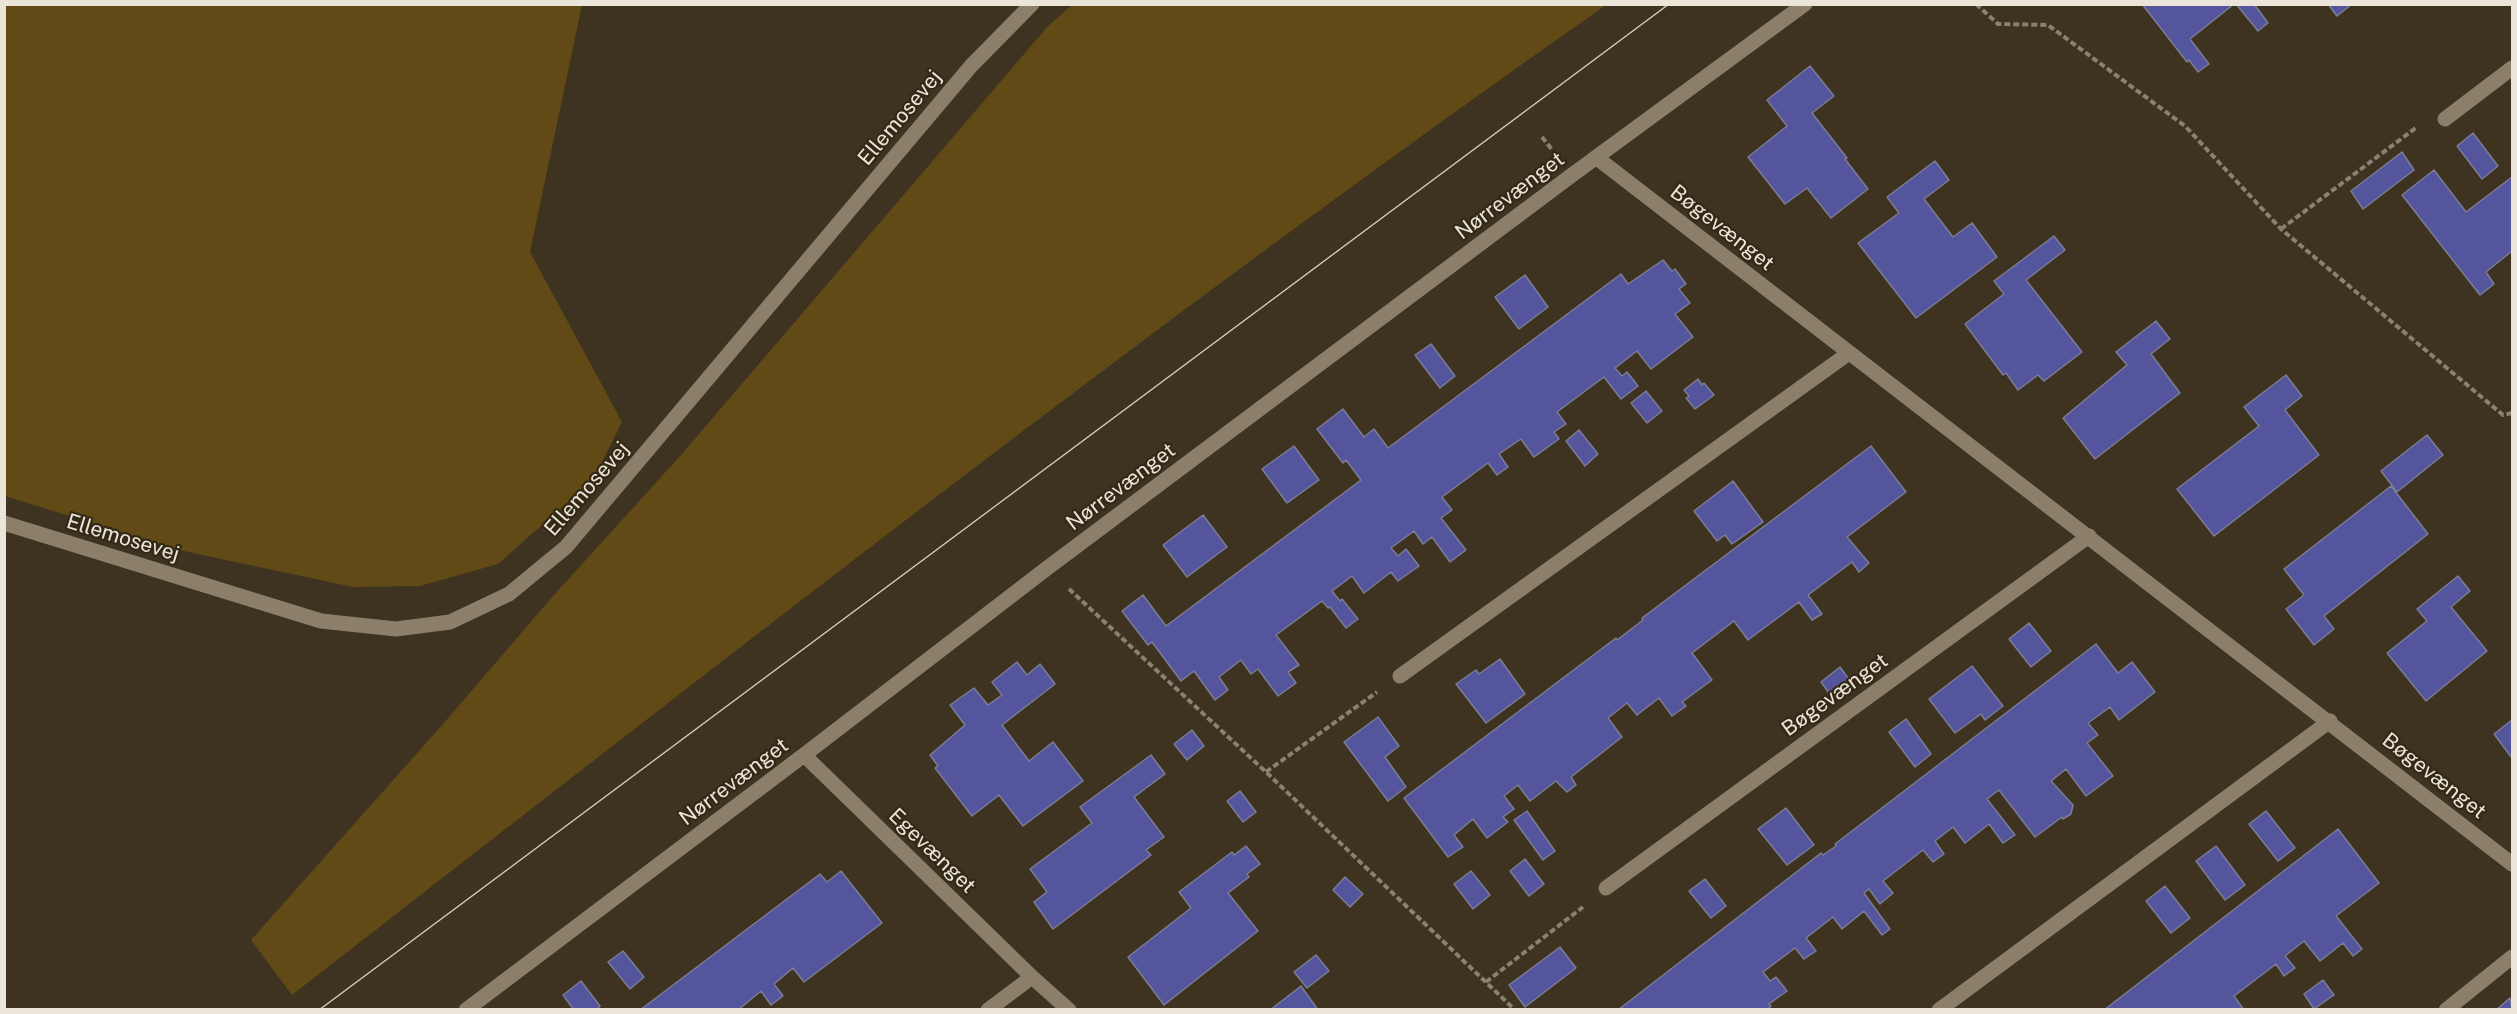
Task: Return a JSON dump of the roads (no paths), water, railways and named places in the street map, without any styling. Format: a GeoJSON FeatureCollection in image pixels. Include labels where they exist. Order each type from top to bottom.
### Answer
{"type":"FeatureCollection","features":[{"type":"Feature","properties":{"kind":"street","name":"Ellemosevej"},"geometry":{"type":"LineString","coordinates":[[4,523],[321,621],[396,629],[450,622],[509,594],[566,547],[971,66],[1032,4]]}},
{"type":"Feature","properties":{"kind":"street","name":"Nørrevænget"},"geometry":{"type":"LineString","coordinates":[[466,1010],[804,755],[1046,568],[1805,4]]}},
{"type":"Feature","properties":{"kind":"street"},"geometry":{"type":"LineString","coordinates":[[2445,119],[2512,68]]}},
{"type":"Feature","properties":{"kind":"street","name":"Bøgevænget"},"geometry":{"type":"LineString","coordinates":[[1597,158],[2330,721],[2512,864]]}},
{"type":"Feature","properties":{"kind":"street"},"geometry":{"type":"LineString","coordinates":[[1400,676],[1849,353]]}},
{"type":"Feature","properties":{"kind":"street","name":"Bøgevænget"},"geometry":{"type":"LineString","coordinates":[[1606,888],[2089,536]]}},
{"type":"Feature","properties":{"kind":"street"},"geometry":{"type":"LineString","coordinates":[[1939,1010],[2330,721]]}},
{"type":"Feature","properties":{"kind":"street","name":"Egevænget"},"geometry":{"type":"LineString","coordinates":[[804,755],[1032,977],[1069,1010]]}},
{"type":"Feature","properties":{"kind":"street"},"geometry":{"type":"LineString","coordinates":[[2445,1010],[2512,957]]}},
{"type":"Feature","properties":{"kind":"street"},"geometry":{"type":"LineString","coordinates":[[988,1010],[1032,977]]}},
{"type":"Feature","properties":{"kind":"tram line"},"geometry":{"type":"LineString","coordinates":[[319,1010],[1669,4]]}}]}
